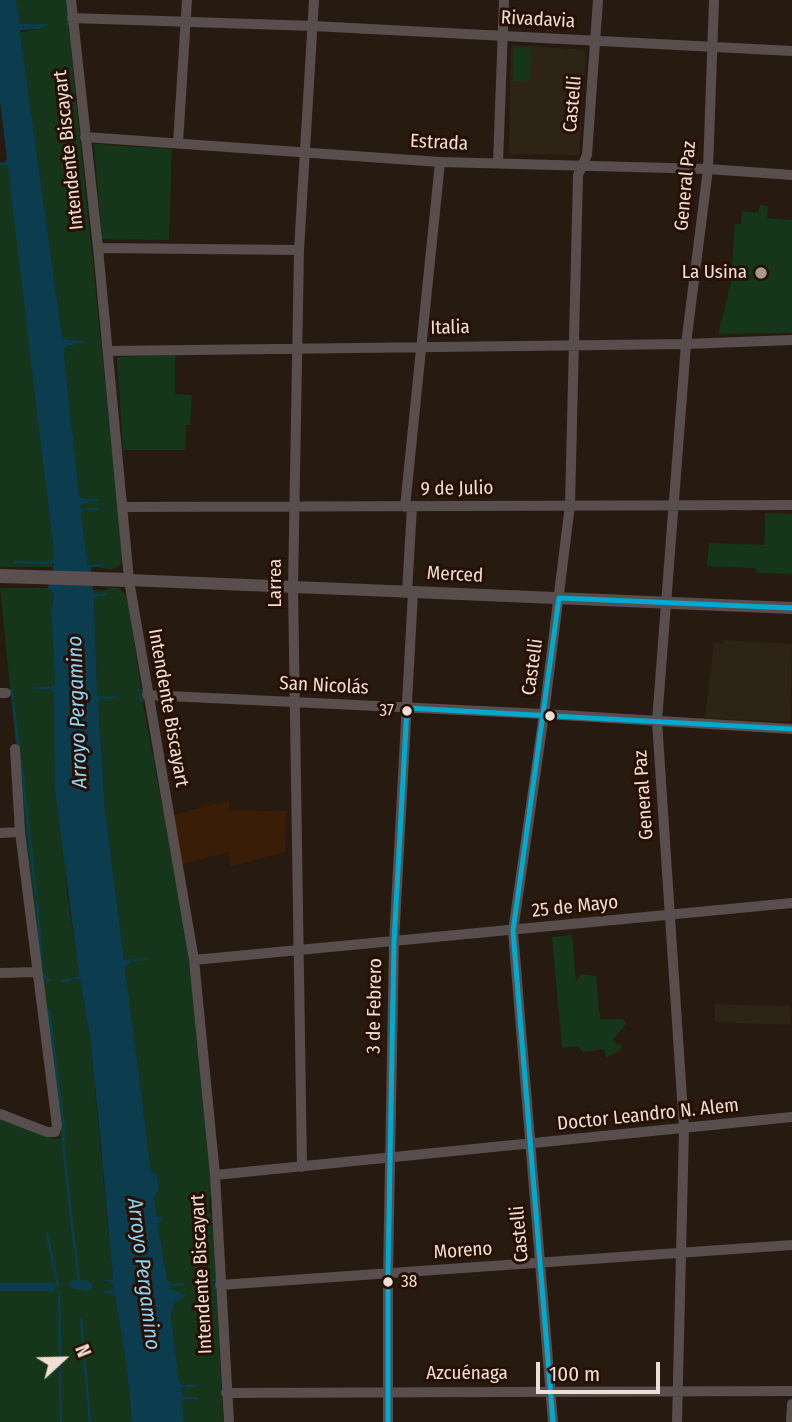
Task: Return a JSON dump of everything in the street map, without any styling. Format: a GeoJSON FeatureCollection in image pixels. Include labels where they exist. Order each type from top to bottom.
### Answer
{"type":"FeatureCollection","features":[{"type":"Feature","properties":{"kind":"main road"},"geometry":{"type":"LineString","coordinates":[[0,576],[122,580]]}},
{"type":"Feature","properties":{"kind":"street","name":"Intendente Biscayart"},"geometry":{"type":"LineString","coordinates":[[71,0],[98,247],[122,507],[122,580],[147,695],[194,960],[215,1175],[229,1422]]}},
{"type":"Feature","properties":{"kind":"street"},"geometry":{"type":"LineString","coordinates":[[178,143],[187,0]]}},
{"type":"Feature","properties":{"kind":"street","name":"Larrea"},"geometry":{"type":"LineString","coordinates":[[302,1167],[293,587],[299,250],[314,0]]}},
{"type":"Feature","properties":{"kind":"street"},"geometry":{"type":"LineString","coordinates":[[498,163],[504,0]]}},
{"type":"Feature","properties":{"kind":"street","name":"Castelli"},"geometry":{"type":"LineString","coordinates":[[553,1422],[513,930],[570,505],[578,175],[587,155],[598,0]]}},
{"type":"Feature","properties":{"kind":"street","name":"General Paz"},"geometry":{"type":"LineString","coordinates":[[677,1422],[684,1128],[657,721],[686,344],[708,169],[714,0]]}},
{"type":"Feature","properties":{"kind":"street","name":"Rivadavia"},"geometry":{"type":"LineString","coordinates":[[72,18],[313,26],[792,51]]}},
{"type":"Feature","properties":{"kind":"street","name":"Estrada"},"geometry":{"type":"LineString","coordinates":[[85,137],[440,162],[708,169],[792,175]]}},
{"type":"Feature","properties":{"kind":"street","name":"3 de Febrero"},"geometry":{"type":"LineString","coordinates":[[388,1422],[394,942],[407,708],[410,592],[408,507],[440,162]]}},
{"type":"Feature","properties":{"kind":"street"},"geometry":{"type":"LineString","coordinates":[[98,247],[299,250]]}},
{"type":"Feature","properties":{"kind":"street","name":"Italia"},"geometry":{"type":"LineString","coordinates":[[108,351],[686,344],[792,340]]}},
{"type":"Feature","properties":{"kind":"street","name":"9 de Julio"},"geometry":{"type":"LineString","coordinates":[[122,507],[792,505]]}},
{"type":"Feature","properties":{"kind":"street","name":"Merced"},"geometry":{"type":"LineString","coordinates":[[122,580],[792,608]]}},
{"type":"Feature","properties":{"kind":"street","name":"San Nicolás"},"geometry":{"type":"LineString","coordinates":[[147,695],[792,729]]}},
{"type":"Feature","properties":{"kind":"street"},"geometry":{"type":"LineString","coordinates":[[0,1114],[47,1132],[55,1132],[57,1126],[20,832],[15,750]]}},
{"type":"Feature","properties":{"kind":"street"},"geometry":{"type":"LineString","coordinates":[[0,833],[20,832]]}},
{"type":"Feature","properties":{"kind":"street","name":"25 de Mayo"},"geometry":{"type":"LineString","coordinates":[[194,960],[792,902]]}},
{"type":"Feature","properties":{"kind":"street"},"geometry":{"type":"LineString","coordinates":[[0,973],[36,972]]}},
{"type":"Feature","properties":{"kind":"street","name":"Doctor Leandro N. Alem"},"geometry":{"type":"LineString","coordinates":[[215,1175],[792,1117]]}},
{"type":"Feature","properties":{"kind":"street","name":"Moreno"},"geometry":{"type":"LineString","coordinates":[[220,1285],[792,1245]]}},
{"type":"Feature","properties":{"kind":"street","name":"Azcuénaga"},"geometry":{"type":"LineString","coordinates":[[226,1392],[792,1391]]}},
{"type":"Feature","properties":{"kind":"street"},"geometry":{"type":"LineString","coordinates":[[791,1422],[792,1404]]}},
{"type":"Feature","properties":{"kind":"shaded area"},"geometry":{"type":"Polygon","coordinates":[[[513,45],[586,50],[579,155],[509,154],[513,45]]]}},
{"type":"Feature","properties":{"kind":"shaded area"},"geometry":{"type":"Polygon","coordinates":[[[724,640],[792,644],[790,722],[705,718],[714,643],[723,644],[724,640]]]}},
{"type":"Feature","properties":{"kind":"shaded area"},"geometry":{"type":"Polygon","coordinates":[[[229,800],[229,810],[286,811],[285,852],[230,867],[229,852],[181,864],[172,815],[229,800]]]}},
{"type":"Feature","properties":{"kind":"shaded area"},"geometry":{"type":"Polygon","coordinates":[[[715,1004],[791,1006],[790,1025],[715,1022],[715,1004]]]}},
{"type":"Feature","properties":{"kind":"green space"},"geometry":{"type":"Polygon","coordinates":[[[16,0],[66,0],[123,557],[119,566],[110,570],[88,564],[81,512],[88,508],[80,509],[80,505],[88,499],[80,497],[79,492],[64,355],[65,347],[71,346],[71,339],[64,339],[62,336],[20,32],[39,29],[36,24],[27,26],[19,23],[16,0]]]}},
{"type":"Feature","properties":{"kind":"green space"},"geometry":{"type":"Polygon","coordinates":[[[513,48],[531,49],[530,81],[513,81],[513,48]]]}},
{"type":"Feature","properties":{"kind":"green space"},"geometry":{"type":"Polygon","coordinates":[[[94,144],[172,149],[169,240],[102,239],[94,144]]]}},
{"type":"Feature","properties":{"kind":"green space"},"geometry":{"type":"Polygon","coordinates":[[[0,165],[8,168],[17,234],[54,555],[48,562],[52,563],[53,567],[0,567],[0,165]]]}},
{"type":"Feature","properties":{"kind":"green space","name":"La Usina"},"geometry":{"type":"Polygon","coordinates":[[[760,205],[768,206],[767,218],[792,220],[792,333],[718,334],[731,282],[735,224],[741,224],[742,211],[758,213],[760,205]]]}},
{"type":"Feature","properties":{"kind":"green space"},"geometry":{"type":"Polygon","coordinates":[[[175,355],[175,394],[192,395],[190,425],[186,425],[185,450],[123,450],[117,357],[175,355]]]}},
{"type":"Feature","properties":{"kind":"green space"},"geometry":{"type":"Polygon","coordinates":[[[765,513],[792,514],[792,574],[756,573],[756,568],[707,566],[709,543],[764,545],[765,513]]]}},
{"type":"Feature","properties":{"kind":"green space"},"geometry":{"type":"Polygon","coordinates":[[[108,587],[119,588],[128,598],[143,703],[169,832],[192,972],[212,1194],[209,1198],[209,1212],[213,1215],[223,1422],[184,1422],[182,1413],[182,1403],[186,1397],[183,1396],[181,1388],[186,1386],[179,1381],[171,1314],[174,1304],[180,1300],[169,1289],[171,1284],[167,1280],[158,1224],[163,1218],[157,1217],[154,1198],[159,1190],[157,1174],[151,1172],[125,965],[135,961],[124,959],[105,809],[98,702],[104,697],[98,696],[97,691],[94,597],[100,596],[93,594],[92,590],[107,590],[108,587]]]}},
{"type":"Feature","properties":{"kind":"green space"},"geometry":{"type":"Polygon","coordinates":[[[0,588],[48,588],[54,594],[51,610],[55,684],[49,688],[54,693],[67,890],[79,976],[70,980],[80,980],[90,1037],[113,1279],[102,1282],[112,1283],[114,1287],[114,1290],[103,1292],[115,1295],[132,1422],[0,1422],[0,1118],[55,1139],[60,1138],[61,1128],[24,827],[0,588]]]}},
{"type":"Feature","properties":{"kind":"green space"},"geometry":{"type":"Polygon","coordinates":[[[572,935],[576,981],[581,974],[596,976],[600,1019],[619,1019],[626,1024],[613,1039],[622,1046],[620,1050],[606,1058],[604,1049],[583,1052],[578,1046],[562,1048],[552,937],[572,935]]]}},
{"type":"Feature","properties":{"kind":"water","name":"Arroyo Pergamino"},"geometry":{"type":"Polygon","coordinates":[[[0,0],[16,0],[20,24],[42,24],[39,29],[20,32],[62,336],[64,339],[76,340],[76,344],[65,347],[64,355],[79,492],[80,497],[88,499],[89,502],[80,505],[80,509],[88,508],[81,513],[88,564],[91,565],[93,594],[100,594],[94,598],[97,691],[98,695],[104,697],[98,702],[105,809],[124,959],[135,960],[125,966],[151,1171],[157,1174],[159,1190],[154,1198],[157,1217],[163,1219],[158,1224],[167,1280],[171,1283],[169,1289],[180,1292],[182,1298],[174,1304],[171,1314],[179,1381],[186,1386],[181,1388],[183,1396],[186,1397],[182,1403],[184,1422],[132,1422],[115,1295],[102,1292],[114,1287],[112,1283],[101,1281],[113,1279],[100,1136],[90,1037],[80,980],[70,979],[79,976],[55,788],[54,693],[49,688],[55,684],[51,610],[54,594],[48,588],[54,564],[48,562],[54,555],[8,168],[0,165],[6,162],[7,158],[0,102],[0,0]]]}},
{"type":"Feature","properties":{"kind":"waterway"},"geometry":{"type":"LineString","coordinates":[[42,26],[46,25]]}},
{"type":"Feature","properties":{"kind":"waterway"},"geometry":{"type":"LineString","coordinates":[[76,342],[84,342]]}},
{"type":"Feature","properties":{"kind":"waterway"},"geometry":{"type":"LineString","coordinates":[[89,500],[97,500]]}},
{"type":"Feature","properties":{"kind":"waterway"},"geometry":{"type":"LineString","coordinates":[[88,509],[98,509]]}},
{"type":"Feature","properties":{"kind":"waterway"},"geometry":{"type":"LineString","coordinates":[[15,562],[48,563]]}},
{"type":"Feature","properties":{"kind":"waterway"},"geometry":{"type":"LineString","coordinates":[[91,566],[104,565]]}},
{"type":"Feature","properties":{"kind":"waterway"},"geometry":{"type":"LineString","coordinates":[[100,595],[106,594]]}},
{"type":"Feature","properties":{"kind":"waterway"},"geometry":{"type":"LineString","coordinates":[[34,688],[49,688]]}},
{"type":"Feature","properties":{"kind":"waterway"},"geometry":{"type":"LineString","coordinates":[[12,690],[13,699]]}},
{"type":"Feature","properties":{"kind":"waterway"},"geometry":{"type":"LineString","coordinates":[[138,690],[142,691]]}},
{"type":"Feature","properties":{"kind":"waterway"},"geometry":{"type":"LineString","coordinates":[[104,698],[116,697]]}},
{"type":"Feature","properties":{"kind":"waterway"},"geometry":{"type":"LineString","coordinates":[[139,698],[143,700]]}},
{"type":"Feature","properties":{"kind":"waterway"},"geometry":{"type":"LineString","coordinates":[[13,702],[19,747]]}},
{"type":"Feature","properties":{"kind":"waterway"},"geometry":{"type":"LineString","coordinates":[[21,761],[29,830]]}},
{"type":"Feature","properties":{"kind":"waterway"},"geometry":{"type":"LineString","coordinates":[[29,832],[36,895]]}},
{"type":"Feature","properties":{"kind":"waterway"},"geometry":{"type":"LineString","coordinates":[[37,901],[42,968]]}},
{"type":"Feature","properties":{"kind":"waterway"},"geometry":{"type":"LineString","coordinates":[[135,960],[147,959]]}},
{"type":"Feature","properties":{"kind":"waterway"},"geometry":{"type":"LineString","coordinates":[[44,974],[47,980],[50,980]]}},
{"type":"Feature","properties":{"kind":"waterway"},"geometry":{"type":"LineString","coordinates":[[62,981],[70,980]]}},
{"type":"Feature","properties":{"kind":"waterway"},"geometry":{"type":"LineString","coordinates":[[49,1011],[64,1129],[63,1142]]}},
{"type":"Feature","properties":{"kind":"waterway"},"geometry":{"type":"LineString","coordinates":[[63,1145],[79,1284]]}},
{"type":"Feature","properties":{"kind":"waterway"},"geometry":{"type":"LineString","coordinates":[[47,1233],[58,1286]]}},
{"type":"Feature","properties":{"kind":"waterway"},"geometry":{"type":"LineString","coordinates":[[84,1284],[88,1283]]}},
{"type":"Feature","properties":{"kind":"waterway"},"geometry":{"type":"LineString","coordinates":[[74,1284],[88,1286]]}},
{"type":"Feature","properties":{"kind":"waterway"},"geometry":{"type":"LineString","coordinates":[[171,1285],[183,1284]]}},
{"type":"Feature","properties":{"kind":"waterway"},"geometry":{"type":"LineString","coordinates":[[0,1287],[51,1287]]}},
{"type":"Feature","properties":{"kind":"waterway"},"geometry":{"type":"LineString","coordinates":[[59,1291],[61,1422]]}},
{"type":"Feature","properties":{"kind":"waterway"},"geometry":{"type":"LineString","coordinates":[[181,1296],[185,1295]]}},
{"type":"Feature","properties":{"kind":"waterway"},"geometry":{"type":"LineString","coordinates":[[81,1320],[90,1422]]}},
{"type":"Feature","properties":{"kind":"waterway"},"geometry":{"type":"LineString","coordinates":[[186,1386],[196,1386]]}},
{"type":"Feature","properties":{"kind":"waterway"},"geometry":{"type":"LineString","coordinates":[[186,1398],[197,1398]]}},
{"type":"Feature","properties":{"kind":"transit line"},"geometry":{"type":"LineString","coordinates":[[553,1422],[513,931],[559,598],[792,608]]}},
{"type":"Feature","properties":{"kind":"transit line"},"geometry":{"type":"LineString","coordinates":[[388,1422],[394,942],[407,708],[792,729]]}},
{"type":"Feature","properties":{"kind":"place","name":"La Usina"},"geometry":{"type":"Point","coordinates":[761,273]}},
{"type":"Feature","properties":{"kind":"place","name":"37"},"geometry":{"type":"Point","coordinates":[407,711]}},
{"type":"Feature","properties":{"kind":"place","name":"38"},"geometry":{"type":"Point","coordinates":[388,1282]}}]}
